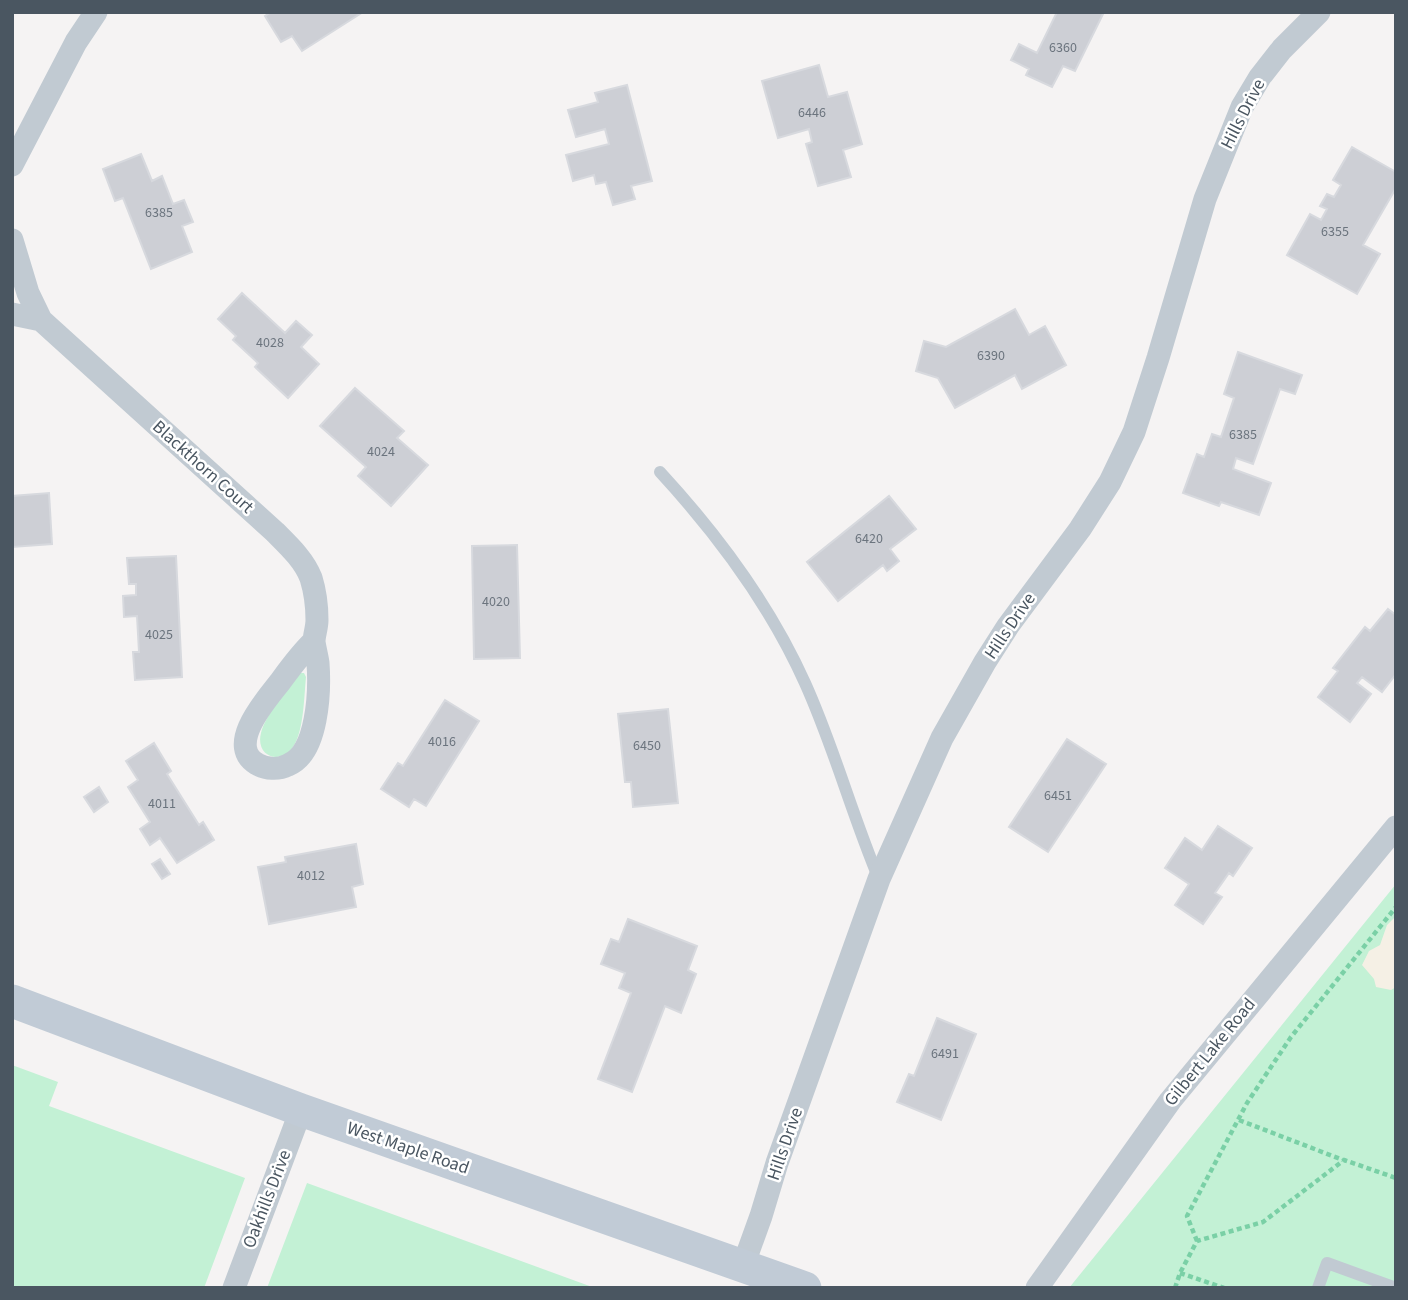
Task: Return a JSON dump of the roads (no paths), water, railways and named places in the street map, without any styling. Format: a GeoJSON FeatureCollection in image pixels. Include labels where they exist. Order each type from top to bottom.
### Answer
{"type":"FeatureCollection","features":[{"type":"Feature","properties":{"kind":"main road","name":"West Maple Road"},"geometry":{"type":"LineString","coordinates":[[12,1001],[301,1110],[805,1288]]}},
{"type":"Feature","properties":{"kind":"street"},"geometry":{"type":"LineString","coordinates":[[12,165],[60,71],[96,12]]}},
{"type":"Feature","properties":{"kind":"street","name":"Hills Drive"},"geometry":{"type":"LineString","coordinates":[[743,1266],[879,879],[942,738],[1008,626],[1080,529],[1110,482],[1134,432],[1205,199],[1242,107],[1260,77],[1282,49],[1319,12]]}},
{"type":"Feature","properties":{"kind":"street","name":"Blackthorn Court"},"geometry":{"type":"LineString","coordinates":[[12,240],[27,293],[41,320],[275,532],[304,565],[313,588],[317,620],[314,640],[318,664],[312,736],[301,757],[289,765],[265,767],[254,762],[248,754],[246,745],[251,724],[257,711],[314,640]]}},
{"type":"Feature","properties":{"kind":"street"},"geometry":{"type":"LineString","coordinates":[[12,314],[41,320]]}},
{"type":"Feature","properties":{"kind":"street","name":"Gilbert Lake Road"},"geometry":{"type":"LineString","coordinates":[[1037,1288],[1170,1101],[1396,827]]}},
{"type":"Feature","properties":{"kind":"street","name":"Oakhills Drive"},"geometry":{"type":"LineString","coordinates":[[234,1288],[301,1110]]}},
{"type":"Feature","properties":{"kind":"lane"},"geometry":{"type":"LineString","coordinates":[[660,472],[702,520],[741,571],[791,653],[840,770],[861,836],[879,879]]}},
{"type":"Feature","properties":{"kind":"lane"},"geometry":{"type":"LineString","coordinates":[[1318,1288],[1327,1262],[1396,1288]]}}]}
